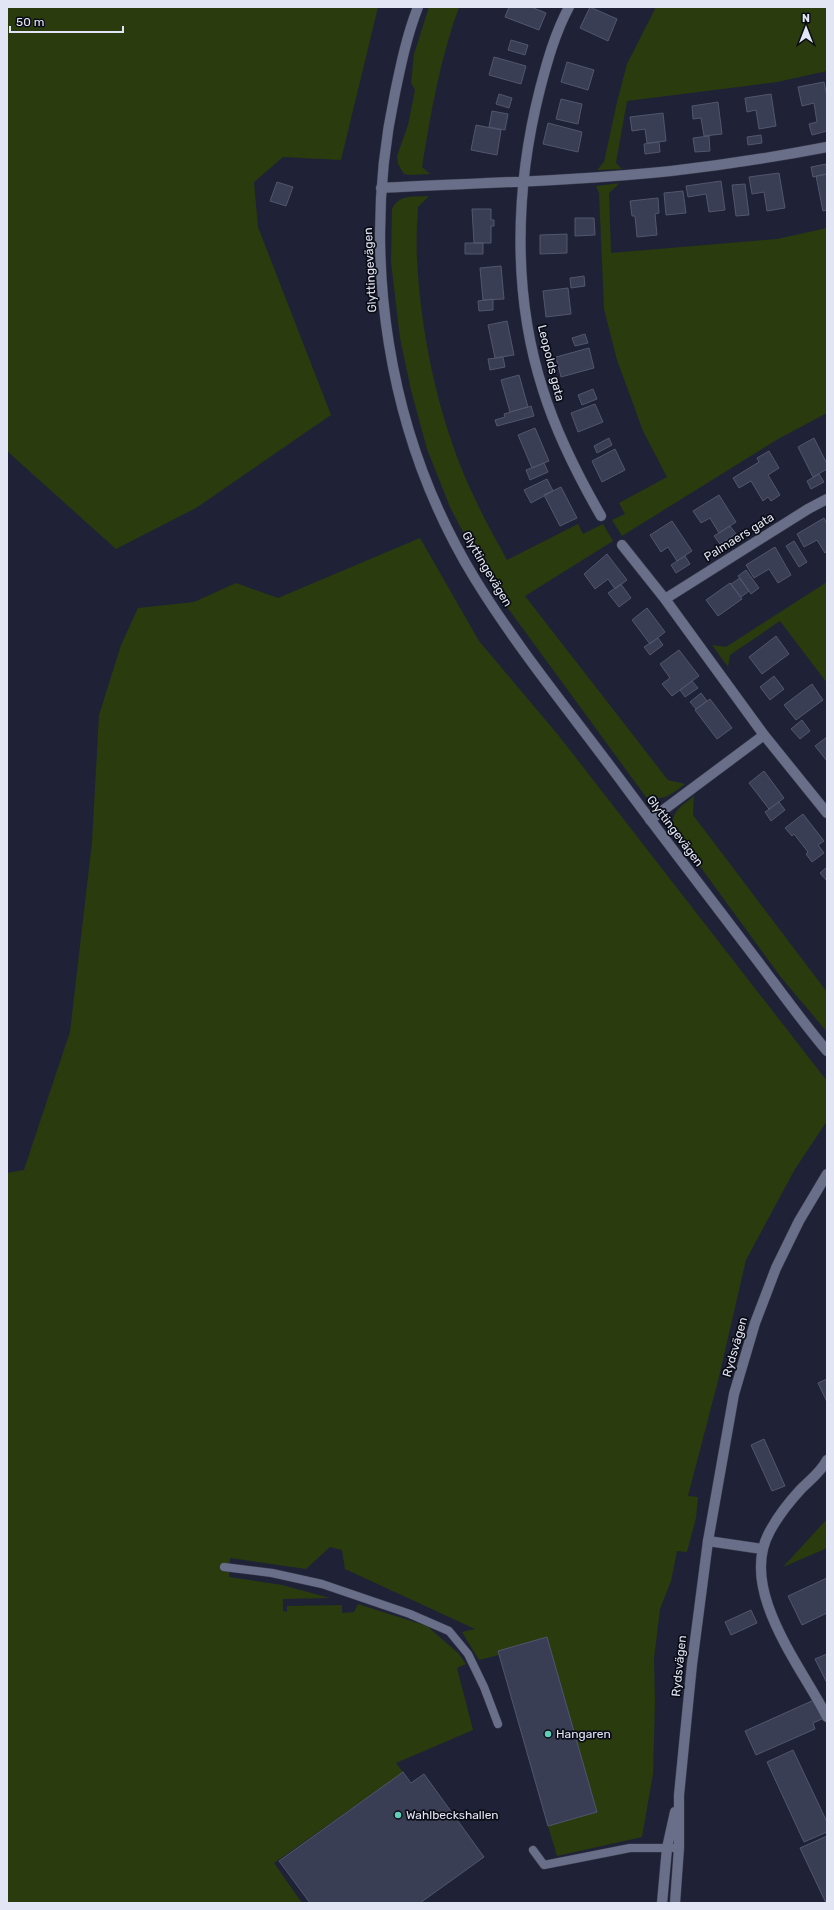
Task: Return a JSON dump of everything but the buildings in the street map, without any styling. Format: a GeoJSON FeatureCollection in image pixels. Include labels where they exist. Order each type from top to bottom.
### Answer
{"type":"FeatureCollection","features":[{"type":"Feature","properties":{"kind":"street","name":"Glyttingevägen"},"geometry":{"type":"LineString","coordinates":[[418,7],[412,21],[389,120],[380,188],[380,257],[386,326],[392,361],[415,451],[431,492],[475,579],[529,657],[650,820],[827,1051]]}},
{"type":"Feature","properties":{"kind":"street","name":"Leopolds gata"},"geometry":{"type":"LineString","coordinates":[[569,7],[546,67],[532,119],[522,180],[521,253],[530,338],[543,390],[560,436],[578,477],[601,516]]}},
{"type":"Feature","properties":{"kind":"street"},"geometry":{"type":"LineString","coordinates":[[380,188],[670,171],[748,161],[827,147]]}},
{"type":"Feature","properties":{"kind":"street","name":"Palmaers gata"},"geometry":{"type":"LineString","coordinates":[[665,599],[808,509],[827,499]]}},
{"type":"Feature","properties":{"kind":"street"},"geometry":{"type":"LineString","coordinates":[[622,546],[665,599],[764,735],[827,813]]}},
{"type":"Feature","properties":{"kind":"street"},"geometry":{"type":"LineString","coordinates":[[650,820],[764,735]]}},
{"type":"Feature","properties":{"kind":"street","name":"Rydsvägen"},"geometry":{"type":"LineString","coordinates":[[675,1903],[679,1848],[679,1795],[692,1664],[708,1541],[734,1394],[755,1323],[776,1268],[799,1220],[827,1174]]}},
{"type":"Feature","properties":{"kind":"street"},"geometry":{"type":"LineString","coordinates":[[827,1460],[824,1466],[800,1490],[779,1516],[762,1549],[762,1579],[768,1604],[793,1660],[814,1691],[827,1717]]}},
{"type":"Feature","properties":{"kind":"street"},"geometry":{"type":"LineString","coordinates":[[708,1541],[762,1549]]}},
{"type":"Feature","properties":{"kind":"street","name":"Rydsvägen"},"geometry":{"type":"LineString","coordinates":[[662,1903],[667,1848],[679,1795]]}},
{"type":"Feature","properties":{"kind":"lane"},"geometry":{"type":"LineString","coordinates":[[224,1567],[272,1573],[322,1584],[410,1614],[449,1631],[468,1654],[484,1687],[498,1724]]}},
{"type":"Feature","properties":{"kind":"lane"},"geometry":{"type":"LineString","coordinates":[[533,1850],[544,1865],[630,1848],[679,1848]]}},
{"type":"Feature","properties":{"kind":"green space"},"geometry":{"type":"Polygon","coordinates":[[[7,7],[378,7],[341,160],[283,157],[254,182],[258,227],[331,415],[196,508],[116,549],[7,451],[7,7]]]}},
{"type":"Feature","properties":{"kind":"green space"},"geometry":{"type":"Polygon","coordinates":[[[429,7],[459,7],[446,46],[429,126],[422,167],[430,174],[410,175],[404,174],[398,164],[397,156],[408,125],[415,90],[411,83],[414,54],[429,7]]]}},
{"type":"Feature","properties":{"kind":"green space"},"geometry":{"type":"Polygon","coordinates":[[[656,7],[827,7],[827,71],[777,82],[627,101],[616,163],[622,169],[597,170],[604,162],[627,64],[656,7]]]}},
{"type":"Feature","properties":{"kind":"green space"},"geometry":{"type":"Polygon","coordinates":[[[620,183],[609,193],[611,253],[777,239],[827,228],[827,413],[778,439],[622,536],[612,520],[625,514],[619,503],[667,477],[643,431],[617,360],[604,309],[599,193],[596,186],[620,183]]]}},
{"type":"Feature","properties":{"kind":"green space"},"geometry":{"type":"Polygon","coordinates":[[[429,196],[418,207],[417,259],[419,290],[428,353],[435,384],[443,416],[464,475],[484,518],[507,560],[578,524],[583,534],[603,524],[613,541],[525,596],[668,780],[685,784],[663,798],[646,797],[507,607],[482,568],[450,507],[427,449],[411,390],[400,338],[391,262],[392,209],[399,201],[408,197],[429,196]]]}},
{"type":"Feature","properties":{"kind":"green space"},"geometry":{"type":"Polygon","coordinates":[[[420,538],[479,641],[559,736],[827,1081],[827,1121],[795,1169],[746,1260],[718,1381],[688,1496],[698,1497],[696,1518],[687,1552],[677,1551],[671,1581],[660,1609],[654,1659],[655,1701],[653,1774],[642,1837],[557,1856],[548,1826],[597,1812],[547,1637],[498,1651],[499,1655],[479,1660],[462,1632],[475,1629],[345,1569],[342,1550],[330,1547],[306,1569],[230,1558],[229,1577],[282,1585],[330,1598],[283,1599],[283,1611],[287,1612],[287,1606],[342,1605],[342,1613],[354,1612],[358,1604],[427,1626],[458,1653],[466,1664],[457,1668],[473,1730],[396,1763],[403,1772],[274,1863],[302,1903],[7,1903],[7,1173],[24,1170],[70,1032],[92,842],[99,715],[121,645],[138,608],[194,602],[236,583],[278,598],[420,538]]]}},
{"type":"Feature","properties":{"kind":"green space"},"geometry":{"type":"Polygon","coordinates":[[[827,582],[827,683],[780,621],[730,655],[728,667],[712,645],[726,647],[827,582]]]}},
{"type":"Feature","properties":{"kind":"green space"},"geometry":{"type":"Polygon","coordinates":[[[694,796],[693,815],[827,992],[827,1032],[780,976],[672,828],[674,817],[678,809],[694,796]]]}},
{"type":"Feature","properties":{"kind":"green space"},"geometry":{"type":"Polygon","coordinates":[[[827,1519],[827,1548],[783,1567],[827,1519]]]}},
{"type":"Feature","properties":{"kind":"place","name":"Hangaren"},"geometry":{"type":"Point","coordinates":[548,1734]}},
{"type":"Feature","properties":{"kind":"place","name":"Wahlbeckshallen"},"geometry":{"type":"Point","coordinates":[398,1815]}}]}
